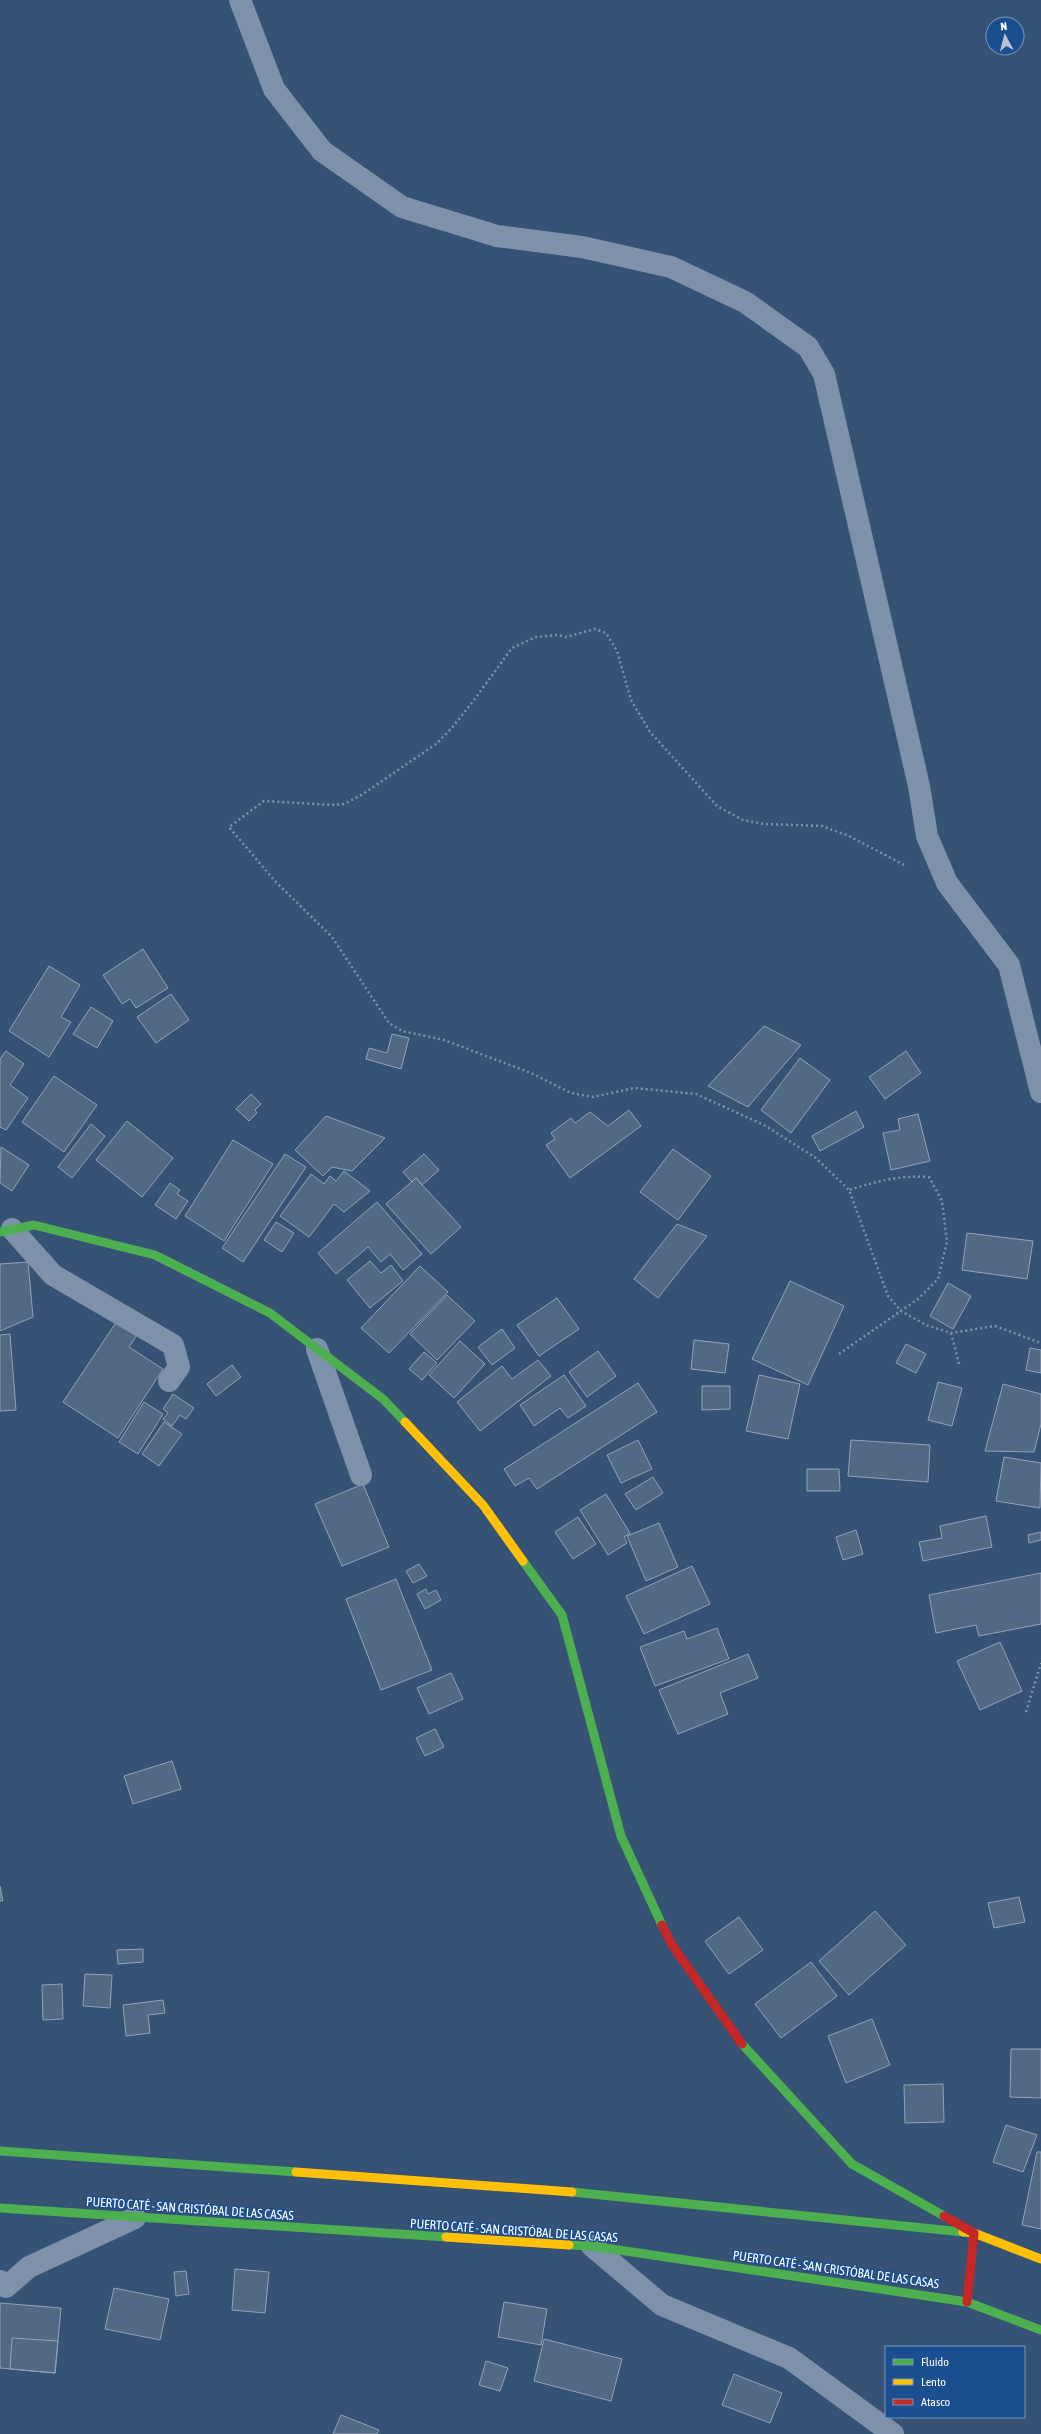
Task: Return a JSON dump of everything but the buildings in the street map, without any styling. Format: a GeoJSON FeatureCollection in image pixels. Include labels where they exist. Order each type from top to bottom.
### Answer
{"type":"FeatureCollection","features":[{"type":"Feature","properties":{"kind":"main road"},"geometry":{"type":"LineString","coordinates":[[6,1230],[34,1225],[155,1256],[270,1313],[383,1400],[483,1505],[562,1614],[621,1836],[672,1945],[746,2050],[852,2164],[974,2233],[1041,2259]]}},
{"type":"Feature","properties":{"kind":"main road"},"geometry":{"type":"LineString","coordinates":[[0,2151],[627,2196],[974,2233]]}},
{"type":"Feature","properties":{"kind":"main road","name":"PUERTO CATÉ - SAN CRISTÓBAL DE LAS CASAS"},"geometry":{"type":"LineString","coordinates":[[0,2208],[135,2218],[592,2246],[967,2302],[1041,2330]]}},
{"type":"Feature","properties":{"kind":"main road"},"geometry":{"type":"LineString","coordinates":[[967,2302],[974,2233]]}},
{"type":"Feature","properties":{"kind":"street"},"geometry":{"type":"LineString","coordinates":[[240,0],[274,89],[317,145],[322,151],[402,207],[497,236],[582,247],[671,267],[745,302],[808,347],[824,374],[919,786],[927,836],[947,883],[1009,965],[1041,1092]]}},
{"type":"Feature","properties":{"kind":"street"},"geometry":{"type":"LineString","coordinates":[[6,1230],[53,1275],[173,1345],[179,1367],[169,1381]]}},
{"type":"Feature","properties":{"kind":"street"},"geometry":{"type":"LineString","coordinates":[[317,1349],[361,1476]]}},
{"type":"Feature","properties":{"kind":"street"},"geometry":{"type":"LineString","coordinates":[[0,2281],[6,2287],[29,2267],[135,2218]]}},
{"type":"Feature","properties":{"kind":"street"},"geometry":{"type":"LineString","coordinates":[[592,2246],[662,2305],[789,2358],[893,2434]]}},
{"type":"Feature","properties":{"kind":"path"},"geometry":{"type":"LineString","coordinates":[[947,883],[884,856],[849,836],[822,826],[743,820],[717,806],[650,732],[630,700],[617,651],[606,633],[595,629],[566,637],[558,634],[536,637],[512,648],[457,722],[436,744],[350,801],[344,804],[332,805],[264,801],[229,827],[274,880],[332,937],[389,1023],[402,1031],[444,1040],[531,1073],[571,1092],[593,1097],[634,1088],[696,1094],[764,1125],[816,1158],[849,1190],[888,1296],[901,1310],[926,1324],[951,1333],[995,1326],[1041,1343]]}},
{"type":"Feature","properties":{"kind":"path"},"geometry":{"type":"LineString","coordinates":[[839,1354],[918,1299],[938,1279],[947,1242],[942,1200],[929,1178],[909,1176],[882,1179],[849,1190]]}},
{"type":"Feature","properties":{"kind":"path"},"geometry":{"type":"LineString","coordinates":[[951,1333],[960,1367]]}},
{"type":"Feature","properties":{"kind":"path"},"geometry":{"type":"LineString","coordinates":[[1026,1712],[1041,1663]]}},
{"type":"Feature","properties":{"kind":"traffic: fast"},"geometry":{"type":"LineString","coordinates":[[0,1232],[34,1225],[155,1255],[270,1313],[383,1399],[405,1422]]}},
{"type":"Feature","properties":{"kind":"traffic: fast"},"geometry":{"type":"LineString","coordinates":[[523,1561],[562,1615],[621,1836],[662,1925]]}},
{"type":"Feature","properties":{"kind":"traffic: fast"},"geometry":{"type":"LineString","coordinates":[[742,2044],[852,2164],[944,2216]]}},
{"type":"Feature","properties":{"kind":"traffic: fast"},"geometry":{"type":"LineString","coordinates":[[0,2151],[296,2172]]}},
{"type":"Feature","properties":{"kind":"traffic: fast"},"geometry":{"type":"LineString","coordinates":[[572,2192],[963,2232]]}},
{"type":"Feature","properties":{"kind":"traffic: fast"},"geometry":{"type":"LineString","coordinates":[[0,2208],[446,2237]]}},
{"type":"Feature","properties":{"kind":"traffic: fast"},"geometry":{"type":"LineString","coordinates":[[569,2245],[592,2246],[967,2302],[1041,2330]]}},
{"type":"Feature","properties":{"kind":"traffic: slow"},"geometry":{"type":"LineString","coordinates":[[405,1422],[483,1505],[523,1561]]}},
{"type":"Feature","properties":{"kind":"traffic: slow"},"geometry":{"type":"LineString","coordinates":[[296,2172],[572,2192]]}},
{"type":"Feature","properties":{"kind":"traffic: slow"},"geometry":{"type":"LineString","coordinates":[[963,2232],[974,2233],[1041,2259]]}},
{"type":"Feature","properties":{"kind":"traffic: slow"},"geometry":{"type":"LineString","coordinates":[[446,2237],[569,2245]]}},
{"type":"Feature","properties":{"kind":"traffic: jam"},"geometry":{"type":"LineString","coordinates":[[662,1925],[672,1945],[742,2044]]}},
{"type":"Feature","properties":{"kind":"traffic: jam"},"geometry":{"type":"LineString","coordinates":[[944,2216],[974,2233],[967,2302]]}}]}
